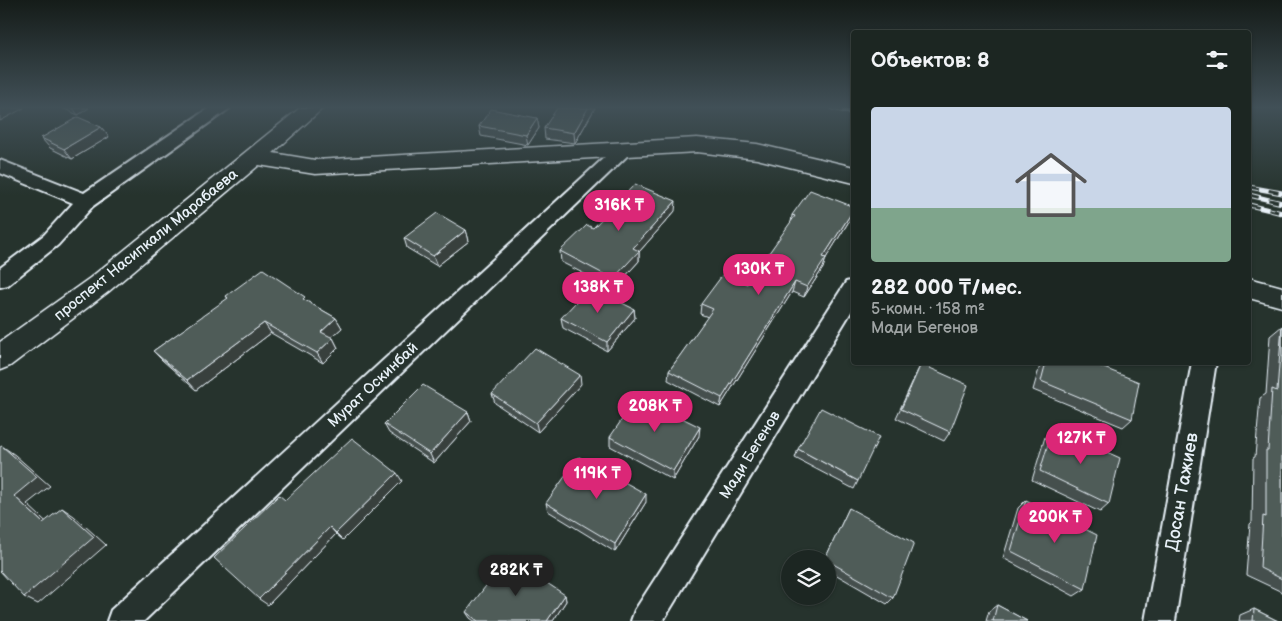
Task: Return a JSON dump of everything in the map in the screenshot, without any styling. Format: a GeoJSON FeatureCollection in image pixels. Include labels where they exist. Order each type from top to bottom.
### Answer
{"type":"FeatureCollection","features":[{"type":"Feature","properties":{"kind":"street"},"geometry":{"type":"LineString","coordinates":[[0,279],[51,240],[86,201],[179,137]]}},
{"type":"Feature","properties":{"kind":"street","name":"проспект Насипкали Марабаева"},"geometry":{"type":"LineString","coordinates":[[0,358],[99,285],[279,137]]}},
{"type":"Feature","properties":{"kind":"street"},"geometry":{"type":"LineString","coordinates":[[255,157],[315,167],[697,145],[731,146],[777,154],[851,174]]}},
{"type":"Feature","properties":{"kind":"street","name":"Мурат Оскинбай"},"geometry":{"type":"LineString","coordinates":[[122,621],[624,149]]}},
{"type":"Feature","properties":{"kind":"street"},"geometry":{"type":"LineString","coordinates":[[0,166],[86,201]]}},
{"type":"Feature","properties":{"kind":"street"},"geometry":{"type":"LineString","coordinates":[[1251,289],[1282,297]]}},
{"type":"Feature","properties":{"kind":"street","name":"Мади Бегенов"},"geometry":{"type":"LineString","coordinates":[[646,621],[851,293]]}},
{"type":"Feature","properties":{"kind":"street","name":"Досан Тажиев"},"geometry":{"type":"LineString","coordinates":[[1160,621],[1203,365]]}},
{"type":"Feature","properties":{"kind":"building"},"geometry":{"type":"Polygon","coordinates":[[[43,137],[84,137],[64,149],[41,138],[43,137]]]}},
{"type":"Feature","properties":{"kind":"building"},"geometry":{"type":"Polygon","coordinates":[[[635,184],[676,201],[633,248],[639,251],[613,279],[560,251],[587,225],[593,228],[635,184]]]}},
{"type":"Feature","properties":{"kind":"building"},"geometry":{"type":"Polygon","coordinates":[[[810,190],[851,206],[851,214],[823,257],[826,258],[807,287],[795,282],[722,398],[669,371],[713,309],[701,304],[724,273],[747,284],[795,216],[792,215],[810,190]]]}},
{"type":"Feature","properties":{"kind":"building"},"geometry":{"type":"Polygon","coordinates":[[[437,213],[466,230],[433,256],[404,238],[437,213]]]}},
{"type":"Feature","properties":{"kind":"building"},"geometry":{"type":"Polygon","coordinates":[[[263,269],[305,297],[303,299],[336,318],[321,332],[333,338],[317,353],[264,323],[187,380],[153,351],[228,298],[226,296],[263,269]]]}},
{"type":"Feature","properties":{"kind":"building"},"geometry":{"type":"Polygon","coordinates":[[[590,287],[634,309],[607,342],[561,318],[590,287]]]}},
{"type":"Feature","properties":{"kind":"building"},"geometry":{"type":"Polygon","coordinates":[[[1282,326],[1282,579],[1260,568],[1263,516],[1266,517],[1266,450],[1268,450],[1272,389],[1277,391],[1282,326]]]}},
{"type":"Feature","properties":{"kind":"building"},"geometry":{"type":"Polygon","coordinates":[[[535,348],[580,375],[536,423],[492,394],[535,348]]]}},
{"type":"Feature","properties":{"kind":"building"},"geometry":{"type":"Polygon","coordinates":[[[921,365],[968,385],[950,432],[901,409],[921,365]]]}},
{"type":"Feature","properties":{"kind":"building"},"geometry":{"type":"Polygon","coordinates":[[[1045,365],[1096,365],[1139,382],[1132,419],[1041,381],[1045,365]]]}},
{"type":"Feature","properties":{"kind":"building"},"geometry":{"type":"Polygon","coordinates":[[[423,385],[468,412],[430,454],[384,424],[423,385]]]}},
{"type":"Feature","properties":{"kind":"building"},"geometry":{"type":"Polygon","coordinates":[[[638,396],[700,427],[673,471],[610,437],[638,396]]]}},
{"type":"Feature","properties":{"kind":"building"},"geometry":{"type":"Polygon","coordinates":[[[821,408],[879,437],[858,481],[798,449],[821,408]]]}},
{"type":"Feature","properties":{"kind":"building"},"geometry":{"type":"Polygon","coordinates":[[[1053,428],[1120,458],[1109,504],[1040,471],[1053,428]]]}},
{"type":"Feature","properties":{"kind":"building"},"geometry":{"type":"Polygon","coordinates":[[[352,438],[397,473],[336,533],[330,527],[259,599],[214,558],[279,495],[285,500],[352,438]]]}},
{"type":"Feature","properties":{"kind":"building"},"geometry":{"type":"Polygon","coordinates":[[[2,446],[37,477],[14,496],[43,523],[62,508],[94,537],[24,597],[0,571],[0,447],[2,446]]]}},
{"type":"Feature","properties":{"kind":"building"},"geometry":{"type":"Polygon","coordinates":[[[579,457],[646,494],[615,544],[546,503],[579,457]]]}},
{"type":"Feature","properties":{"kind":"building"},"geometry":{"type":"Polygon","coordinates":[[[1026,500],[1097,535],[1085,589],[1011,551],[1026,500]]]}},
{"type":"Feature","properties":{"kind":"building"},"geometry":{"type":"Polygon","coordinates":[[[849,508],[914,543],[893,598],[836,566],[836,550],[829,550],[849,508]]]}},
{"type":"Feature","properties":{"kind":"building"},"geometry":{"type":"Polygon","coordinates":[[[508,557],[565,595],[547,621],[478,621],[466,612],[508,557]]]}},
{"type":"Feature","properties":{"kind":"building"},"geometry":{"type":"Polygon","coordinates":[[[997,605],[1027,621],[993,621],[997,605]]]}},
{"type":"Feature","properties":{"kind":"building"},"geometry":{"type":"Polygon","coordinates":[[[1254,609],[1278,621],[1253,621],[1254,609]]]}},
{"type":"Feature","properties":{"kind":"railway"},"geometry":{"type":"LineString","coordinates":[[1251,187],[1282,193]]}},
{"type":"Feature","properties":{"kind":"railway"},"geometry":{"type":"LineString","coordinates":[[1251,195],[1282,203]]}},
{"type":"Feature","properties":{"kind":"railway"},"geometry":{"type":"LineString","coordinates":[[1251,205],[1282,213]]}}]}
